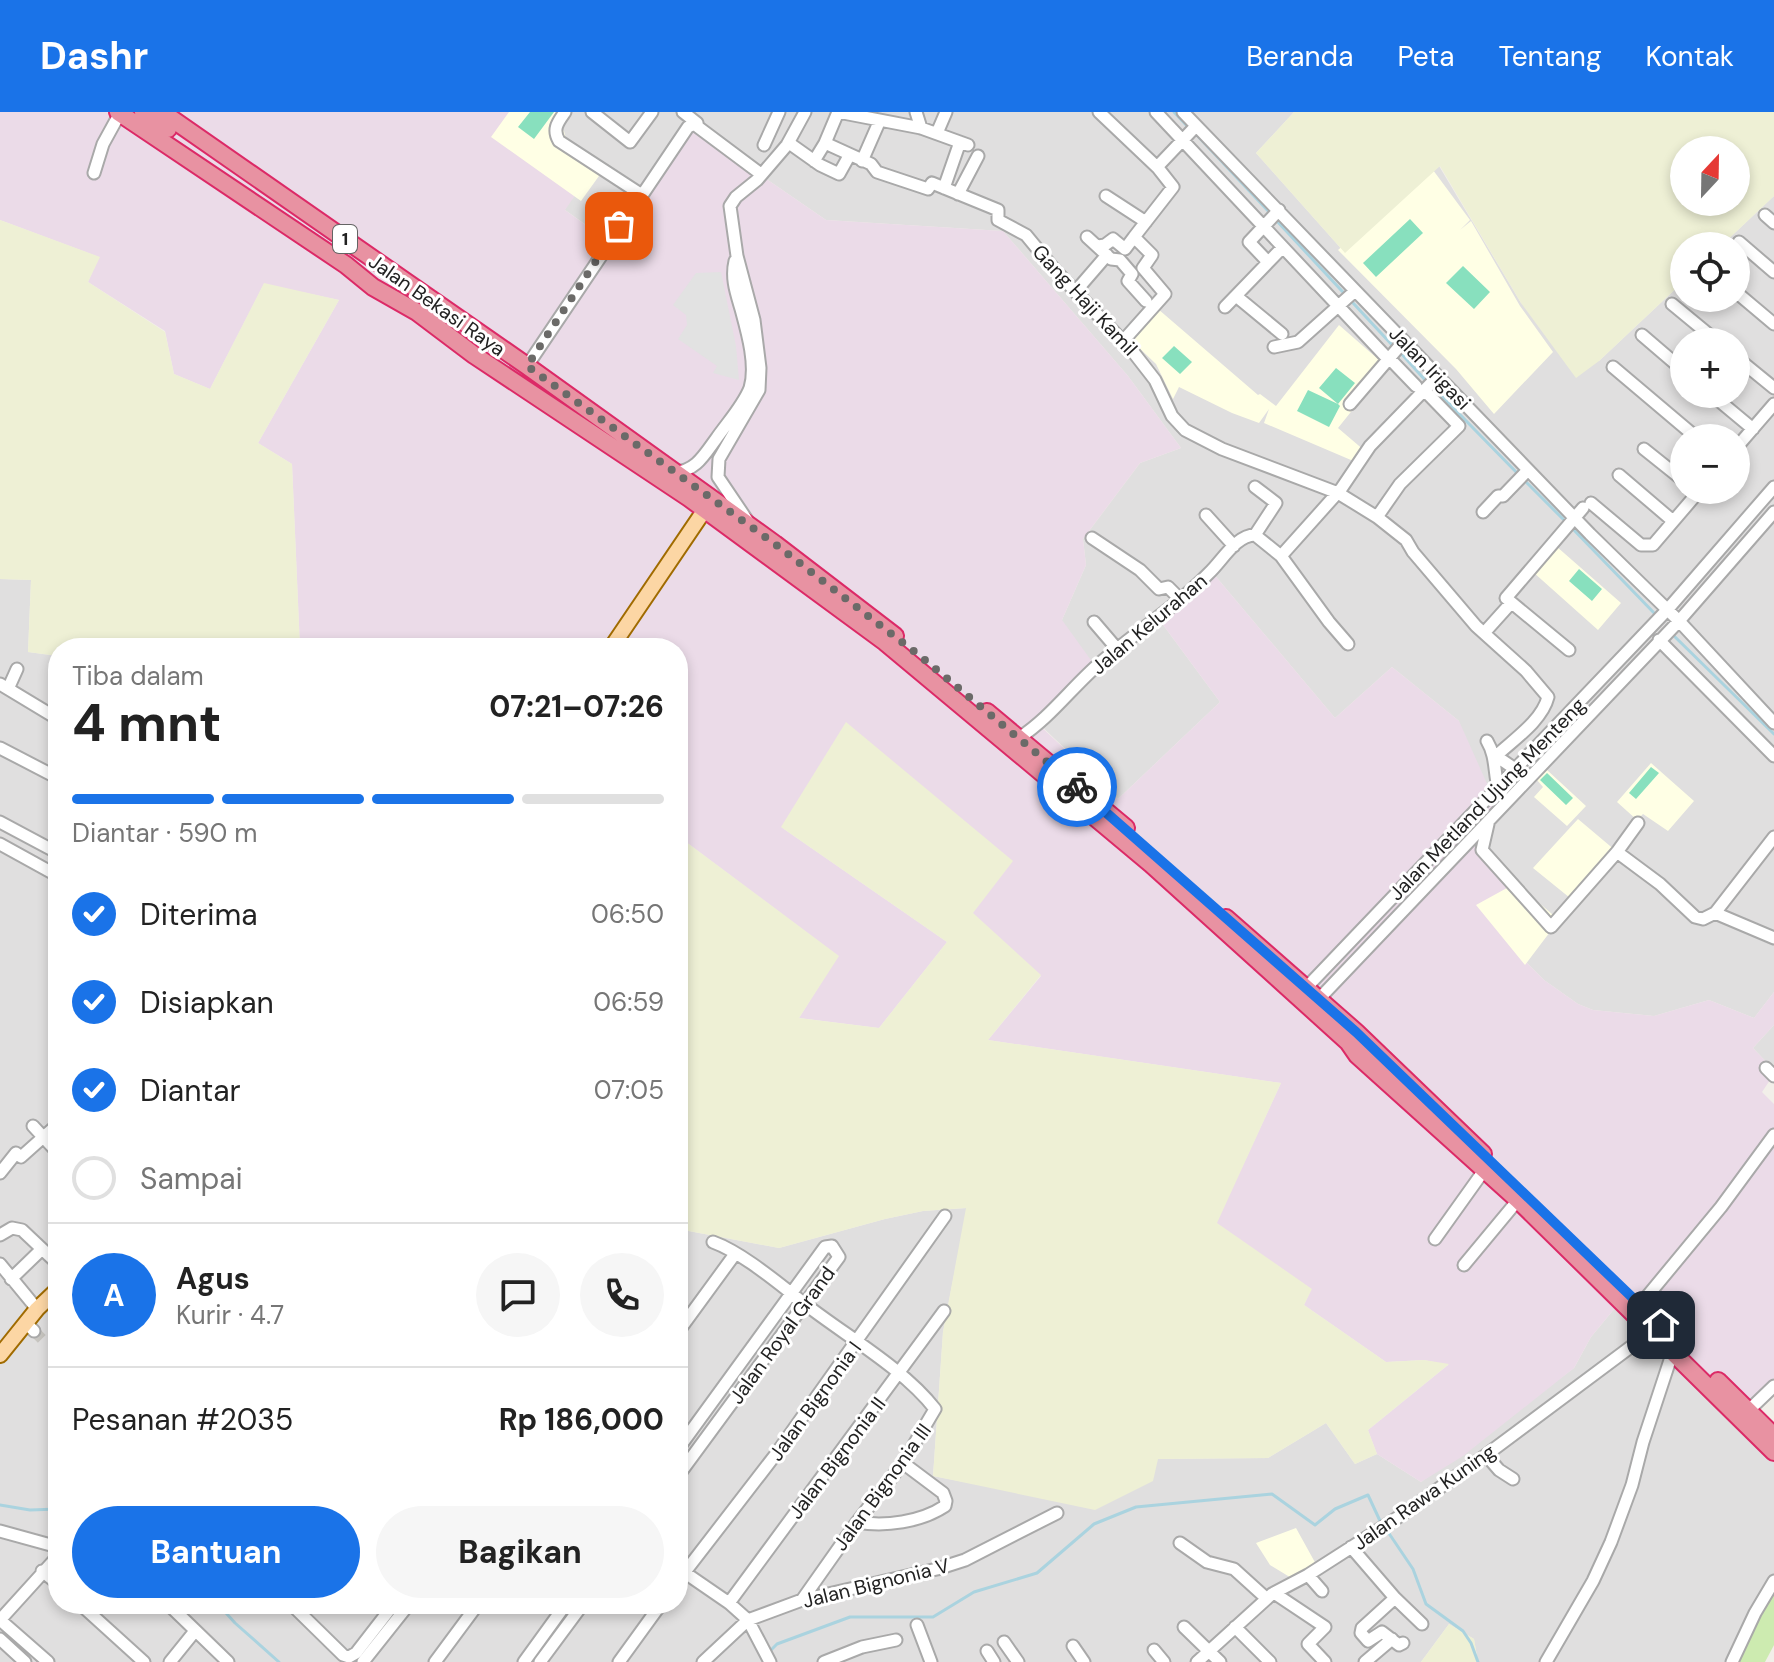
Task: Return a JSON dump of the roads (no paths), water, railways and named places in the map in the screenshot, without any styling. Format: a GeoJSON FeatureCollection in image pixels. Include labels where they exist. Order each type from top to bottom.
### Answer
{"type":"FeatureCollection","features":[{"type":"Feature","properties":{"kind":"highway","name":"Jalan Bekasi Raya"},"geometry":{"type":"LineString","coordinates":[[119,112],[346,265],[373,287],[417,312],[474,355],[708,504],[1019,738],[1128,830],[1348,1042],[1357,1055],[1518,1200],[1774,1452]]}},
{"type":"Feature","properties":{"kind":"highway"},"geometry":{"type":"LineString","coordinates":[[143,112],[347,250],[477,343],[558,396],[602,420]]}},
{"type":"Feature","properties":{"kind":"highway","name":"Jalan Bekasi Raya"},"geometry":{"type":"LineString","coordinates":[[162,112],[675,472],[708,504],[750,526],[888,638],[1151,864],[1312,994],[1496,1165],[1774,1436]]}},
{"type":"Feature","properties":{"kind":"main road"},"geometry":{"type":"LineString","coordinates":[[618,638],[708,504]]}},
{"type":"Feature","properties":{"kind":"main road"},"geometry":{"type":"LineString","coordinates":[[0,1355],[30,1327],[37,1309],[48,1299]]}},
{"type":"Feature","properties":{"kind":"street"},"geometry":{"type":"LineString","coordinates":[[94,173],[103,144],[119,112]]}},
{"type":"Feature","properties":{"kind":"street"},"geometry":{"type":"LineString","coordinates":[[565,112],[556,126],[555,134],[559,141],[642,195]]}},
{"type":"Feature","properties":{"kind":"street"},"geometry":{"type":"LineString","coordinates":[[592,112],[631,142],[652,112]]}},
{"type":"Feature","properties":{"kind":"street"},"geometry":{"type":"LineString","coordinates":[[683,112],[700,117]]}},
{"type":"Feature","properties":{"kind":"street"},"geometry":{"type":"LineString","coordinates":[[764,145],[779,112]]}},
{"type":"Feature","properties":{"kind":"street"},"geometry":{"type":"LineString","coordinates":[[750,526],[718,477],[717,469],[754,389],[748,343],[732,280],[737,256],[730,206],[789,143],[803,116],[790,112]]}},
{"type":"Feature","properties":{"kind":"street"},"geometry":{"type":"LineString","coordinates":[[814,161],[838,112],[858,114],[921,128],[964,143],[944,188]]}},
{"type":"Feature","properties":{"kind":"street"},"geometry":{"type":"LineString","coordinates":[[916,112],[921,128]]}},
{"type":"Feature","properties":{"kind":"street"},"geometry":{"type":"LineString","coordinates":[[937,133],[946,112]]}},
{"type":"Feature","properties":{"kind":"street"},"geometry":{"type":"LineString","coordinates":[[1075,292],[1105,245],[1113,239],[1125,249],[1173,187],[1157,167],[1099,112]]}},
{"type":"Feature","properties":{"kind":"street"},"geometry":{"type":"LineString","coordinates":[[1156,112],[1189,134],[1282,248],[1389,358],[1428,385],[1459,426],[1400,484],[1377,517]]}},
{"type":"Feature","properties":{"kind":"street","name":"Jalan Irigasi"},"geometry":{"type":"LineString","coordinates":[[1183,112],[1189,134],[1277,212],[1402,344],[1428,385],[1525,472],[1570,524],[1667,610],[1774,723]]}},
{"type":"Feature","properties":{"kind":"street"},"geometry":{"type":"LineString","coordinates":[[527,366],[688,127],[700,117]]}},
{"type":"Feature","properties":{"kind":"street"},"geometry":{"type":"LineString","coordinates":[[700,117],[698,127],[761,174]]}},
{"type":"Feature","properties":{"kind":"street"},"geometry":{"type":"LineString","coordinates":[[862,161],[880,120]]}},
{"type":"Feature","properties":{"kind":"street"},"geometry":{"type":"LineString","coordinates":[[1157,167],[1189,134]]}},
{"type":"Feature","properties":{"kind":"street"},"geometry":{"type":"LineString","coordinates":[[789,143],[839,174],[849,156]]}},
{"type":"Feature","properties":{"kind":"street","name":"Gang Haji Kamil"},"geometry":{"type":"LineString","coordinates":[[825,143],[874,166],[877,172],[928,189],[932,183],[998,210],[998,220],[1026,235],[1147,367],[1172,416],[1185,430],[1222,449],[1338,493],[1377,517],[1406,540],[1484,633],[1526,671],[1549,699],[1528,726],[1496,756]]}},
{"type":"Feature","properties":{"kind":"street"},"geometry":{"type":"LineString","coordinates":[[958,194],[978,156]]}},
{"type":"Feature","properties":{"kind":"street"},"geometry":{"type":"LineString","coordinates":[[1106,196],[1146,222]]}},
{"type":"Feature","properties":{"kind":"street"},"geometry":{"type":"LineString","coordinates":[[1268,262],[1249,242],[1277,212]]}},
{"type":"Feature","properties":{"kind":"street"},"geometry":{"type":"LineString","coordinates":[[1087,237],[1113,260],[1120,260],[1131,273],[1128,281],[1146,301]]}},
{"type":"Feature","properties":{"kind":"street"},"geometry":{"type":"LineString","coordinates":[[1123,341],[1165,293],[1143,268],[1152,255],[1134,237]]}},
{"type":"Feature","properties":{"kind":"street"},"geometry":{"type":"LineString","coordinates":[[1225,307],[1282,248]]}},
{"type":"Feature","properties":{"kind":"street"},"geometry":{"type":"LineString","coordinates":[[1750,251],[1774,272]]}},
{"type":"Feature","properties":{"kind":"street"},"geometry":{"type":"LineString","coordinates":[[1274,347],[1298,342],[1353,293]]}},
{"type":"Feature","properties":{"kind":"street"},"geometry":{"type":"LineString","coordinates":[[1236,296],[1282,334]]}},
{"type":"Feature","properties":{"kind":"street"},"geometry":{"type":"LineString","coordinates":[[1750,304],[1774,324]]}},
{"type":"Feature","properties":{"kind":"street"},"geometry":{"type":"LineString","coordinates":[[1682,312],[1701,328]]}},
{"type":"Feature","properties":{"kind":"street"},"geometry":{"type":"LineString","coordinates":[[1642,335],[1670,359]]}},
{"type":"Feature","properties":{"kind":"street"},"geometry":{"type":"LineString","coordinates":[[1350,404],[1402,344]]}},
{"type":"Feature","properties":{"kind":"street"},"geometry":{"type":"LineString","coordinates":[[1613,367],[1680,424]]}},
{"type":"Feature","properties":{"kind":"street"},"geometry":{"type":"LineString","coordinates":[[1750,368],[1774,388]]}},
{"type":"Feature","properties":{"kind":"street"},"geometry":{"type":"LineString","coordinates":[[1281,556],[1338,493],[1370,446],[1428,385]]}},
{"type":"Feature","properties":{"kind":"street"},"geometry":{"type":"LineString","coordinates":[[675,472],[684,472],[698,464],[754,389]]}},
{"type":"Feature","properties":{"kind":"street"},"geometry":{"type":"LineString","coordinates":[[1750,432],[1774,404]]}},
{"type":"Feature","properties":{"kind":"street"},"geometry":{"type":"LineString","coordinates":[[1728,408],[1753,429]]}},
{"type":"Feature","properties":{"kind":"street"},"geometry":{"type":"LineString","coordinates":[[1644,449],[1670,470]]}},
{"type":"Feature","properties":{"kind":"street"},"geometry":{"type":"LineString","coordinates":[[1483,512],[1525,472]]}},
{"type":"Feature","properties":{"kind":"street"},"geometry":{"type":"LineString","coordinates":[[1619,475],[1673,521]]}},
{"type":"Feature","properties":{"kind":"street"},"geometry":{"type":"LineString","coordinates":[[1255,487],[1276,504],[1255,535],[1281,556],[1348,644]]}},
{"type":"Feature","properties":{"kind":"street","name":"Jalan Metland Ujung Menteng"},"geometry":{"type":"LineString","coordinates":[[1312,994],[1515,769],[1667,610],[1774,487]]}},
{"type":"Feature","properties":{"kind":"street"},"geometry":{"type":"LineString","coordinates":[[1569,650],[1506,597],[1587,506],[1647,547],[1653,545],[1687,504]]}},
{"type":"Feature","properties":{"kind":"street","name":"Jalan Metland Ujung Menteng"},"geometry":{"type":"LineString","coordinates":[[1312,994],[1489,820],[1678,622],[1774,512]]}},
{"type":"Feature","properties":{"kind":"street"},"geometry":{"type":"LineString","coordinates":[[1206,515],[1234,546]]}},
{"type":"Feature","properties":{"kind":"street","name":"Jalan Kelurahan"},"geometry":{"type":"LineString","coordinates":[[1019,738],[1033,729],[1100,663],[1157,620],[1209,574],[1234,546],[1246,536],[1255,535]]}},
{"type":"Feature","properties":{"kind":"street"},"geometry":{"type":"LineString","coordinates":[[1092,538],[1140,570],[1159,589],[1168,587],[1180,599]]}},
{"type":"Feature","properties":{"kind":"street"},"geometry":{"type":"LineString","coordinates":[[1484,633],[1511,603]]}},
{"type":"Feature","properties":{"kind":"street"},"geometry":{"type":"LineString","coordinates":[[1094,622],[1118,650]]}},
{"type":"Feature","properties":{"kind":"street"},"geometry":{"type":"LineString","coordinates":[[1660,639],[1774,756]]}},
{"type":"Feature","properties":{"kind":"street"},"geometry":{"type":"LineString","coordinates":[[17,669],[4,687],[48,713]]}},
{"type":"Feature","properties":{"kind":"street"},"geometry":{"type":"LineString","coordinates":[[1487,741],[1496,756],[1515,769]]}},
{"type":"Feature","properties":{"kind":"street"},"geometry":{"type":"LineString","coordinates":[[0,748],[48,773]]}},
{"type":"Feature","properties":{"kind":"street"},"geometry":{"type":"LineString","coordinates":[[1496,756],[1493,767],[1498,788],[1511,797]]}},
{"type":"Feature","properties":{"kind":"street"},"geometry":{"type":"LineString","coordinates":[[1489,820],[1482,850],[1551,927],[1617,852],[1638,823]]}},
{"type":"Feature","properties":{"kind":"street"},"geometry":{"type":"LineString","coordinates":[[0,822],[48,848]]}},
{"type":"Feature","properties":{"kind":"street"},"geometry":{"type":"LineString","coordinates":[[1617,852],[1660,884],[1695,917],[1703,919],[1715,913],[1774,837]]}},
{"type":"Feature","properties":{"kind":"street"},"geometry":{"type":"LineString","coordinates":[[0,844],[48,870]]}},
{"type":"Feature","properties":{"kind":"street"},"geometry":{"type":"LineString","coordinates":[[1715,913],[1774,938]]}},
{"type":"Feature","properties":{"kind":"street"},"geometry":{"type":"LineString","coordinates":[[33,1126],[48,1142]]}},
{"type":"Feature","properties":{"kind":"street"},"geometry":{"type":"LineString","coordinates":[[0,1173],[16,1153],[21,1157],[48,1134]]}},
{"type":"Feature","properties":{"kind":"street"},"geometry":{"type":"LineString","coordinates":[[1640,1305],[1721,1207],[1774,1135]]}},
{"type":"Feature","properties":{"kind":"street"},"geometry":{"type":"LineString","coordinates":[[1435,1239],[1485,1169]]}},
{"type":"Feature","properties":{"kind":"street"},"geometry":{"type":"LineString","coordinates":[[1464,1265],[1518,1200]]}},
{"type":"Feature","properties":{"kind":"street","name":"Jalan Bignonia I"},"geometry":{"type":"LineString","coordinates":[[688,1564],[776,1454],[945,1216]]}},
{"type":"Feature","properties":{"kind":"street"},"geometry":{"type":"LineString","coordinates":[[0,1235],[12,1228],[22,1230],[48,1255]]}},
{"type":"Feature","properties":{"kind":"street","name":"Jalan Bignonia III"},"geometry":{"type":"LineString","coordinates":[[713,1242],[735,1254],[857,1342],[935,1409],[903,1463],[802,1600]]}},
{"type":"Feature","properties":{"kind":"street","name":"Jalan Royal Grand"},"geometry":{"type":"LineString","coordinates":[[688,1435],[825,1247],[832,1246],[839,1257],[688,1463]]}},
{"type":"Feature","properties":{"kind":"street"},"geometry":{"type":"LineString","coordinates":[[11,1279],[42,1249]]}},
{"type":"Feature","properties":{"kind":"street"},"geometry":{"type":"LineString","coordinates":[[688,1318],[735,1254]]}},
{"type":"Feature","properties":{"kind":"street"},"geometry":{"type":"LineString","coordinates":[[0,1264],[37,1309]]}},
{"type":"Feature","properties":{"kind":"street","name":"Jalan Bignonia II"},"geometry":{"type":"LineString","coordinates":[[729,1603],[944,1311]]}},
{"type":"Feature","properties":{"kind":"street","name":"Jalan Rawa Kuning"},"geometry":{"type":"LineString","coordinates":[[1197,1662],[1270,1596],[1397,1518],[1652,1331]]}},
{"type":"Feature","properties":{"kind":"street"},"geometry":{"type":"LineString","coordinates":[[1546,1662],[1593,1581],[1611,1542],[1673,1351]]}},
{"type":"Feature","properties":{"kind":"street"},"geometry":{"type":"LineString","coordinates":[[1748,1411],[1774,1386]]}},
{"type":"Feature","properties":{"kind":"street"},"geometry":{"type":"LineString","coordinates":[[1486,1455],[1499,1470],[1513,1479]]}},
{"type":"Feature","properties":{"kind":"street"},"geometry":{"type":"LineString","coordinates":[[857,1522],[874,1525],[895,1523],[945,1506],[943,1493],[903,1463]]}},
{"type":"Feature","properties":{"kind":"street","name":"Jalan Bignonia V"},"geometry":{"type":"LineString","coordinates":[[703,1662],[748,1620],[802,1600],[965,1560],[1057,1513]]}},
{"type":"Feature","properties":{"kind":"street"},"geometry":{"type":"LineString","coordinates":[[0,1531],[48,1544]]}},
{"type":"Feature","properties":{"kind":"street"},"geometry":{"type":"LineString","coordinates":[[1180,1543],[1207,1562],[1234,1569],[1270,1596],[1325,1627],[1308,1644],[1325,1662]]}},
{"type":"Feature","properties":{"kind":"street"},"geometry":{"type":"LineString","coordinates":[[1351,1547],[1422,1624]]}},
{"type":"Feature","properties":{"kind":"street"},"geometry":{"type":"LineString","coordinates":[[48,1565],[0,1620],[48,1662]]}},
{"type":"Feature","properties":{"kind":"street"},"geometry":{"type":"LineString","coordinates":[[42,1571],[48,1576]]}},
{"type":"Feature","properties":{"kind":"street"},"geometry":{"type":"LineString","coordinates":[[1308,1575],[1322,1591]]}},
{"type":"Feature","properties":{"kind":"street"},"geometry":{"type":"LineString","coordinates":[[688,1579],[729,1603],[748,1620],[770,1662]]}},
{"type":"Feature","properties":{"kind":"street"},"geometry":{"type":"LineString","coordinates":[[1732,1662],[1774,1581]]}},
{"type":"Feature","properties":{"kind":"street"},"geometry":{"type":"LineString","coordinates":[[1365,1662],[1397,1641],[1382,1632],[1368,1641],[1360,1631],[1395,1598]]}},
{"type":"Feature","properties":{"kind":"street"},"geometry":{"type":"LineString","coordinates":[[91,1614],[144,1662]]}},
{"type":"Feature","properties":{"kind":"street"},"geometry":{"type":"LineString","coordinates":[[178,1614],[228,1662]]}},
{"type":"Feature","properties":{"kind":"street"},"geometry":{"type":"LineString","coordinates":[[304,1614],[343,1655],[349,1657],[356,1653],[386,1614]]}},
{"type":"Feature","properties":{"kind":"street"},"geometry":{"type":"LineString","coordinates":[[363,1662],[401,1614]]}},
{"type":"Feature","properties":{"kind":"street"},"geometry":{"type":"LineString","coordinates":[[435,1662],[471,1614]]}},
{"type":"Feature","properties":{"kind":"street"},"geometry":{"type":"LineString","coordinates":[[524,1662],[559,1614]]}},
{"type":"Feature","properties":{"kind":"street"},"geometry":{"type":"LineString","coordinates":[[540,1662],[576,1614]]}},
{"type":"Feature","properties":{"kind":"street"},"geometry":{"type":"LineString","coordinates":[[619,1662],[654,1614]]}},
{"type":"Feature","properties":{"kind":"street"},"geometry":{"type":"LineString","coordinates":[[917,1625],[931,1662]]}},
{"type":"Feature","properties":{"kind":"street"},"geometry":{"type":"LineString","coordinates":[[1184,1627],[1220,1662]]}},
{"type":"Feature","properties":{"kind":"street"},"geometry":{"type":"LineString","coordinates":[[1235,1627],[1270,1662]]}},
{"type":"Feature","properties":{"kind":"street"},"geometry":{"type":"LineString","coordinates":[[170,1662],[195,1631]]}},
{"type":"Feature","properties":{"kind":"street"},"geometry":{"type":"LineString","coordinates":[[0,1639],[25,1662]]}},
{"type":"Feature","properties":{"kind":"street"},"geometry":{"type":"LineString","coordinates":[[824,1662],[862,1647],[896,1640]]}},
{"type":"Feature","properties":{"kind":"street"},"geometry":{"type":"LineString","coordinates":[[1004,1642],[1018,1662]]}},
{"type":"Feature","properties":{"kind":"street"},"geometry":{"type":"LineString","coordinates":[[1073,1646],[1084,1662]]}},
{"type":"Feature","properties":{"kind":"street"},"geometry":{"type":"LineString","coordinates":[[1154,1650],[1164,1662]]}},
{"type":"Feature","properties":{"kind":"street"},"geometry":{"type":"LineString","coordinates":[[987,1651],[994,1662]]}},
{"type":"Feature","properties":{"kind":"waterway"},"geometry":{"type":"LineString","coordinates":[[1174,112],[1188,127]]}},
{"type":"Feature","properties":{"kind":"waterway"},"geometry":{"type":"LineString","coordinates":[[1194,132],[1271,214]]}},
{"type":"Feature","properties":{"kind":"waterway"},"geometry":{"type":"LineString","coordinates":[[1276,220],[1393,346]]}},
{"type":"Feature","properties":{"kind":"waterway"},"geometry":{"type":"LineString","coordinates":[[1399,351],[1426,381]]}},
{"type":"Feature","properties":{"kind":"waterway"},"geometry":{"type":"LineString","coordinates":[[1432,386],[1519,475]]}},
{"type":"Feature","properties":{"kind":"waterway"},"geometry":{"type":"LineString","coordinates":[[1524,480],[1567,523]]}},
{"type":"Feature","properties":{"kind":"waterway"},"geometry":{"type":"LineString","coordinates":[[1572,528],[1656,615]]}},
{"type":"Feature","properties":{"kind":"waterway"},"geometry":{"type":"LineString","coordinates":[[1671,633],[1774,734]]}},
{"type":"Feature","properties":{"kind":"waterway"},"geometry":{"type":"LineString","coordinates":[[769,1652],[777,1644],[850,1617],[933,1617],[974,1592],[1037,1573],[1094,1524],[1136,1507],[1272,1494],[1315,1525],[1335,1509],[1368,1495],[1381,1523]]}},
{"type":"Feature","properties":{"kind":"waterway"},"geometry":{"type":"LineString","coordinates":[[0,1505],[48,1509]]}},
{"type":"Feature","properties":{"kind":"waterway"},"geometry":{"type":"LineString","coordinates":[[1386,1529],[1413,1569],[1426,1604],[1463,1631],[1478,1662]]}},
{"type":"Feature","properties":{"kind":"waterway"},"geometry":{"type":"LineString","coordinates":[[227,1614],[279,1662]]}},
{"type":"Feature","properties":{"kind":"tunnel"},"geometry":{"type":"LineString","coordinates":[[34,1331],[43,1340]]}}]}
